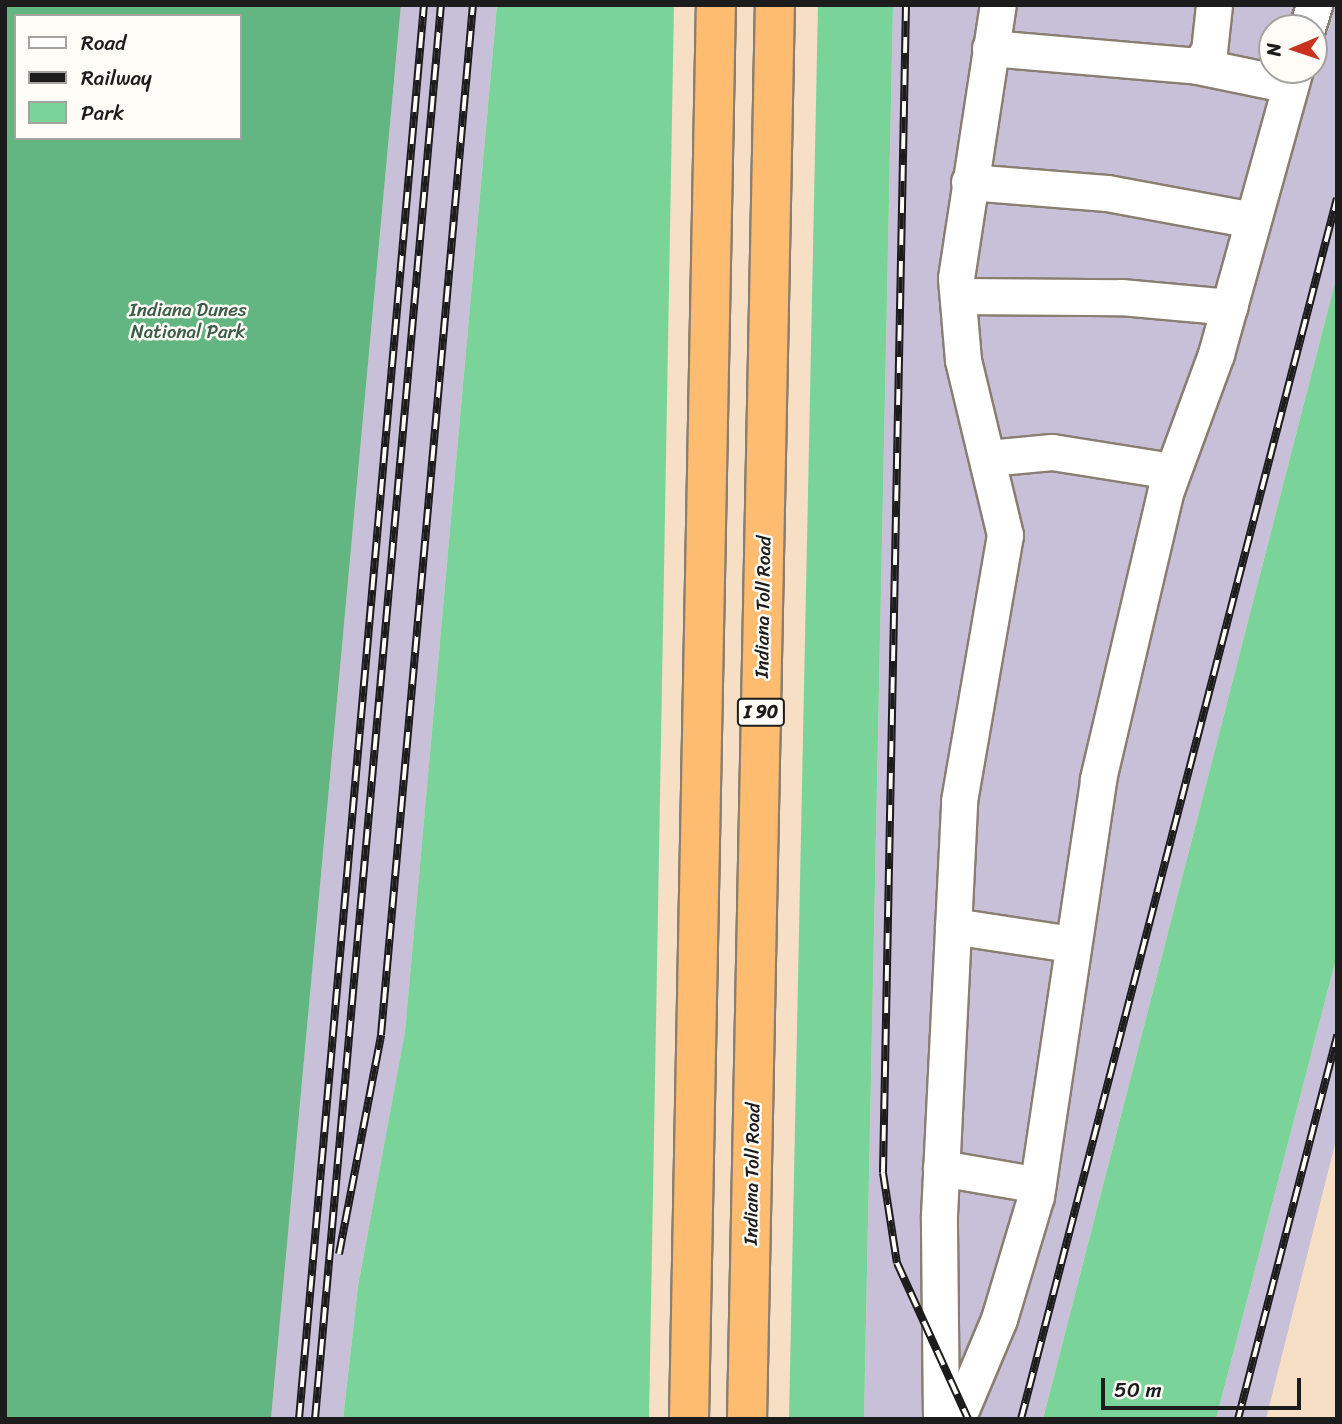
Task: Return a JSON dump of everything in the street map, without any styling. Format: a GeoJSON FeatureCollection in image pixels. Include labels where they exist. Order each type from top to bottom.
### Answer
{"type":"FeatureCollection","features":[{"type":"Feature","properties":{"kind":"highway"},"geometry":{"type":"LineString","coordinates":[[689,1419],[716,5]]}},
{"type":"Feature","properties":{"kind":"highway","name":"Indiana Toll Road"},"geometry":{"type":"LineString","coordinates":[[747,1419],[775,5]]}},
{"type":"Feature","properties":{"kind":"lane"},"geometry":{"type":"LineString","coordinates":[[941,1419],[936,1313],[959,801],[1005,535],[963,360],[958,296],[969,182],[998,5]]}},
{"type":"Feature","properties":{"kind":"lane"},"geometry":{"type":"LineString","coordinates":[[1198,66],[1209,51],[1214,5]]}},
{"type":"Feature","properties":{"kind":"lane"},"geometry":{"type":"LineString","coordinates":[[990,48],[1258,74]]}},
{"type":"Feature","properties":{"kind":"lane"},"geometry":{"type":"LineString","coordinates":[[957,1419],[999,1319],[1038,1185],[1071,944],[1098,779],[1172,471],[1230,307],[1290,84]]}},
{"type":"Feature","properties":{"kind":"lane"},"geometry":{"type":"LineString","coordinates":[[969,182],[1107,193],[1252,220]]}},
{"type":"Feature","properties":{"kind":"lane"},"geometry":{"type":"LineString","coordinates":[[958,296],[1121,297],[1230,307]]}},
{"type":"Feature","properties":{"kind":"lane"},"geometry":{"type":"LineString","coordinates":[[988,458],[1052,452],[1172,471]]}},
{"type":"Feature","properties":{"kind":"lane"},"geometry":{"type":"LineString","coordinates":[[953,926],[1071,944]]}},
{"type":"Feature","properties":{"kind":"lane"},"geometry":{"type":"LineString","coordinates":[[941,1168],[1038,1185]]}},
{"type":"Feature","properties":{"kind":"shaded area"},"geometry":{"type":"Polygon","coordinates":[[[401,5],[497,5],[405,1033],[358,1286],[343,1419],[271,1419],[401,5]]]}},
{"type":"Feature","properties":{"kind":"shaded area"},"geometry":{"type":"Polygon","coordinates":[[[893,5],[1337,5],[1337,275],[1043,1419],[864,1419],[893,5]]]}},
{"type":"Feature","properties":{"kind":"shaded area"},"geometry":{"type":"Polygon","coordinates":[[[1337,955],[1337,1136],[1266,1419],[1216,1419],[1337,955]]]}},
{"type":"Feature","properties":{"kind":"green space","name":"Indiana Dunes National Park"},"geometry":{"type":"Polygon","coordinates":[[[5,5],[401,5],[271,1419],[5,1419],[5,5]]]}},
{"type":"Feature","properties":{"kind":"green space"},"geometry":{"type":"Polygon","coordinates":[[[497,5],[674,5],[649,1419],[343,1419],[358,1286],[405,1032],[497,5]]]}},
{"type":"Feature","properties":{"kind":"green space"},"geometry":{"type":"Polygon","coordinates":[[[818,5],[893,5],[864,1419],[789,1419],[818,5]]]}},
{"type":"Feature","properties":{"kind":"green space"},"geometry":{"type":"Polygon","coordinates":[[[1337,275],[1337,955],[1216,1419],[1043,1419],[1337,275]]]}},
{"type":"Feature","properties":{"kind":"railway"},"geometry":{"type":"LineString","coordinates":[[299,1419],[424,5]]}},
{"type":"Feature","properties":{"kind":"railway"},"geometry":{"type":"LineString","coordinates":[[315,1419],[441,5]]}},
{"type":"Feature","properties":{"kind":"railway"},"geometry":{"type":"LineString","coordinates":[[339,1254],[381,1035],[473,5]]}},
{"type":"Feature","properties":{"kind":"railway"},"geometry":{"type":"LineString","coordinates":[[906,5],[883,1173],[897,1263],[968,1419]]}},
{"type":"Feature","properties":{"kind":"railway"},"geometry":{"type":"LineString","coordinates":[[1021,1419],[1337,198]]}},
{"type":"Feature","properties":{"kind":"railway"},"geometry":{"type":"LineString","coordinates":[[1238,1419],[1337,1035]]}}]}
